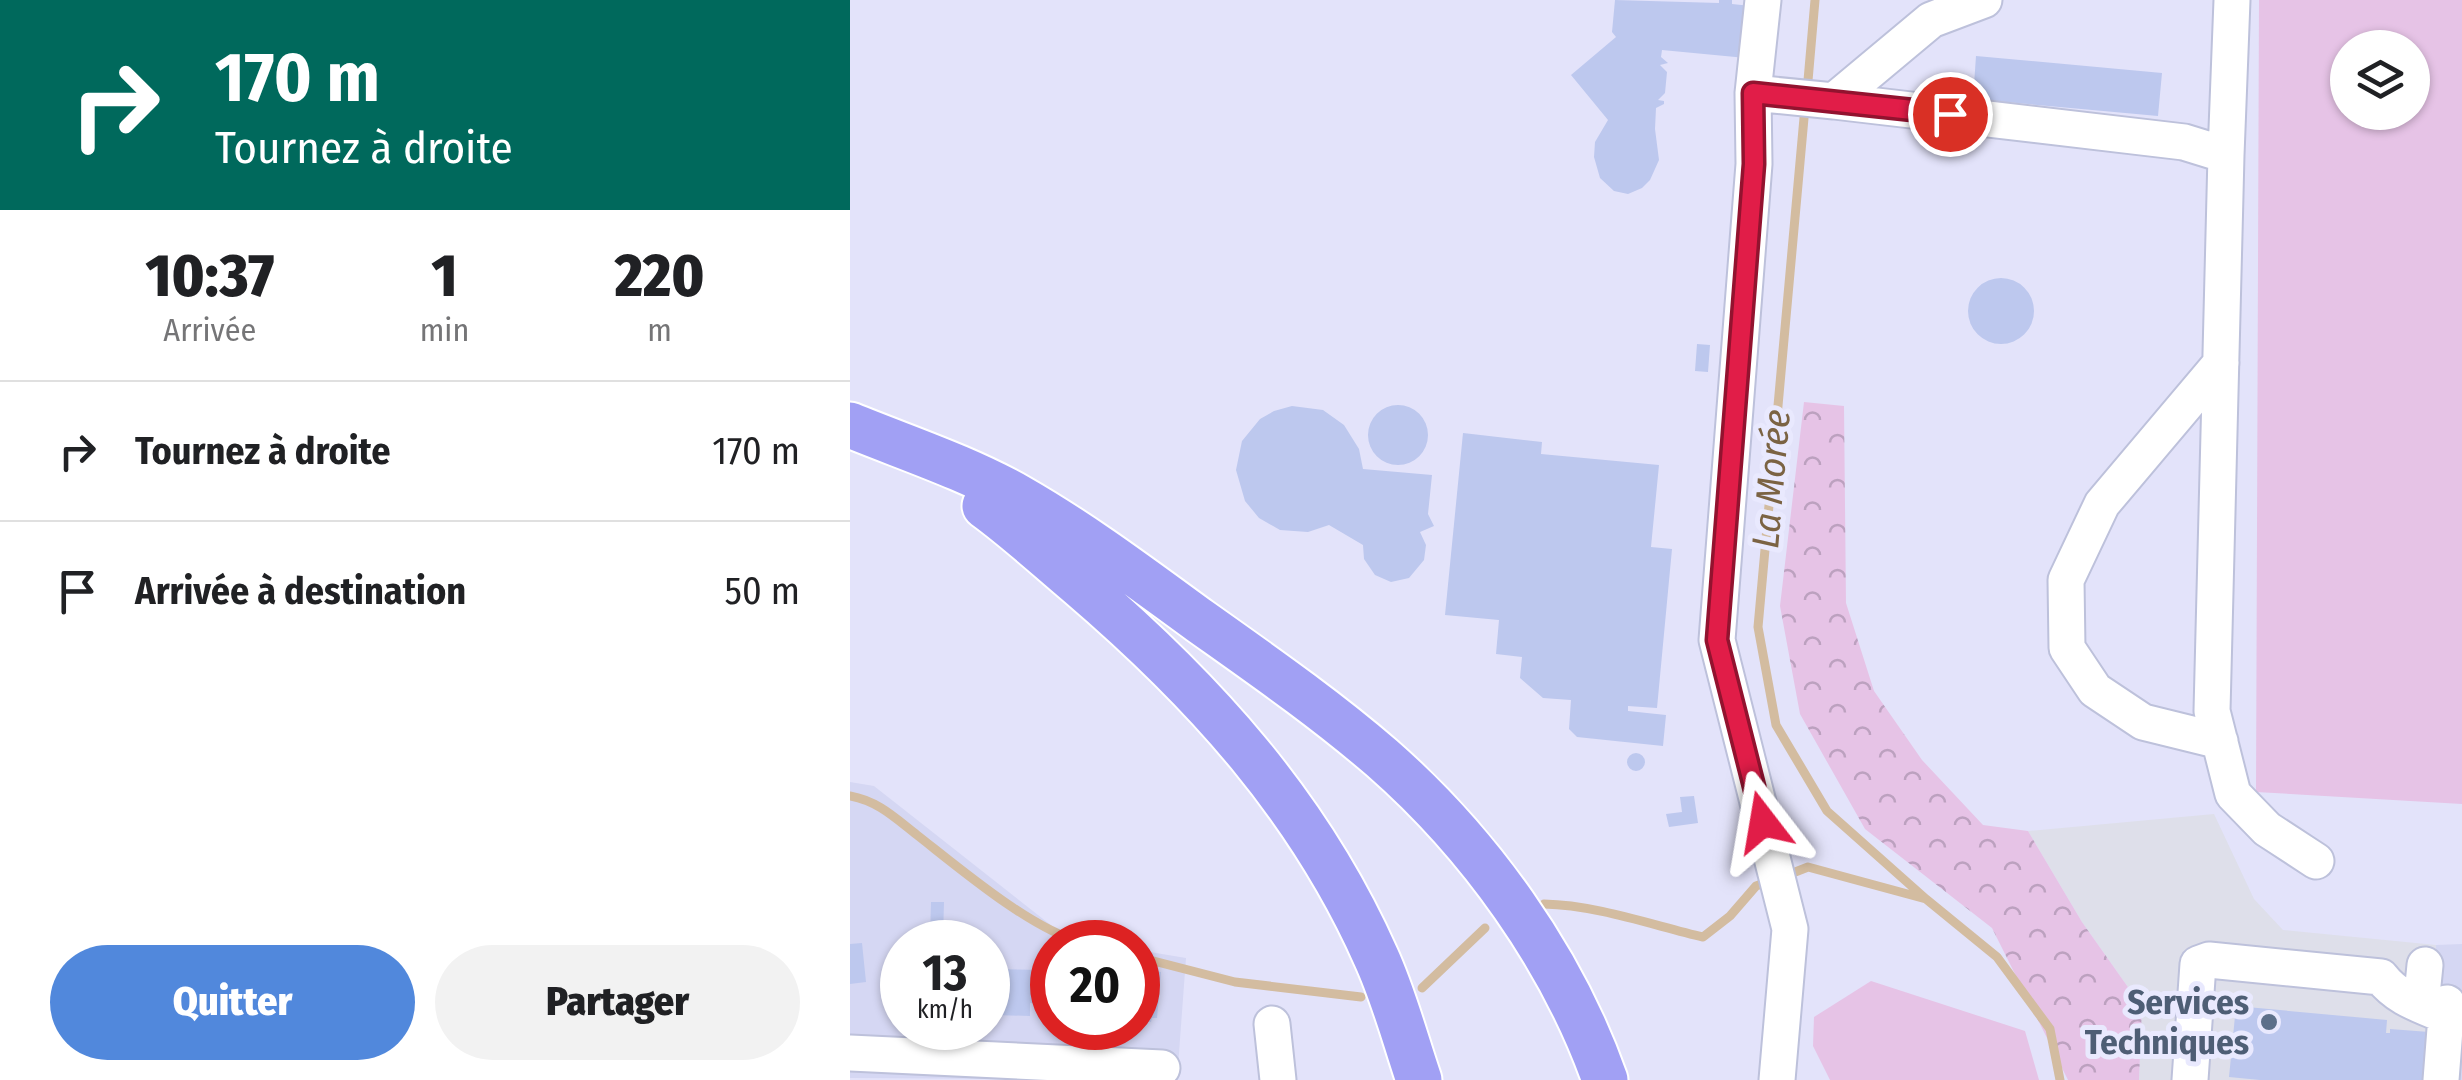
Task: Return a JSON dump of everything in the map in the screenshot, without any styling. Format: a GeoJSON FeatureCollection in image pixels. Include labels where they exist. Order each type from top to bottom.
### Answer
{"type":"FeatureCollection","features":[{"type":"Feature","properties":{"kind":"main road"},"geometry":{"type":"LineString","coordinates":[[867,432],[1004,520],[1116,616],[1222,720],[1282,792],[1343,890],[1377,960],[1419,1080]]}},
{"type":"Feature","properties":{"kind":"main road"},"geometry":{"type":"LineString","coordinates":[[867,432],[962,469],[1018,497],[1276,674],[1384,760],[1490,872],[1582,1022],[1604,1080]]}},
{"type":"Feature","properties":{"kind":"street"},"geometry":{"type":"LineString","coordinates":[[1763,0],[1753,93],[1754,164],[1717,640],[1790,928],[1777,1080]]}},
{"type":"Feature","properties":{"kind":"street"},"geometry":{"type":"LineString","coordinates":[[1834,101],[1931,20],[1984,0]]}},
{"type":"Feature","properties":{"kind":"street"},"geometry":{"type":"LineString","coordinates":[[2232,0],[2212,711],[2233,794],[2267,830],[2316,861]]}},
{"type":"Feature","properties":{"kind":"street"},"geometry":{"type":"LineString","coordinates":[[1753,93],[2184,142],[2226,155]]}},
{"type":"Feature","properties":{"kind":"street"},"geometry":{"type":"LineString","coordinates":[[2220,741],[2142,722],[2095,690],[2066,648],[2066,580],[2102,504],[2221,363]]}},
{"type":"Feature","properties":{"kind":"street"},"geometry":{"type":"LineString","coordinates":[[2190,1080],[2198,964],[2210,960],[2380,977],[2392,991],[2438,1008]]}},
{"type":"Feature","properties":{"kind":"street"},"geometry":{"type":"LineString","coordinates":[[2425,965],[2438,1008],[2441,1080]]}},
{"type":"Feature","properties":{"kind":"street"},"geometry":{"type":"LineString","coordinates":[[1272,1024],[1278,1080]]}},
{"type":"Feature","properties":{"kind":"street"},"geometry":{"type":"LineString","coordinates":[[850,1052],[1162,1068]]}},
{"type":"Feature","properties":{"kind":"shaded area"},"geometry":{"type":"Polygon","coordinates":[[[850,782],[874,786],[1044,920],[1030,920],[1030,1050],[1160,1050],[1160,954],[1186,958],[1177,1080],[850,1078],[850,782]]]}},
{"type":"Feature","properties":{"kind":"shaded area"},"geometry":{"type":"Polygon","coordinates":[[[2214,814],[2254,899],[2283,930],[2436,945],[2424,1080],[2139,1080],[2142,1007],[2082,922],[2028,831],[2214,814]]]}},
{"type":"Feature","properties":{"kind":"shaded area"},"geometry":{"type":"Polygon","coordinates":[[[2462,944],[2462,1080],[2424,1080],[2436,945],[2462,944]]]}},
{"type":"Feature","properties":{"kind":"green space"},"geometry":{"type":"Polygon","coordinates":[[[2259,0],[2462,0],[2462,804],[2256,792],[2259,0]]]}},
{"type":"Feature","properties":{"kind":"green space"},"geometry":{"type":"Polygon","coordinates":[[[1804,402],[1844,406],[1846,603],[1874,691],[1922,760],[1983,825],[2028,831],[2082,922],[2142,1007],[2139,1080],[2068,1080],[1992,928],[1865,829],[1800,714],[1780,606],[1804,402]]]}},
{"type":"Feature","properties":{"kind":"green space"},"geometry":{"type":"Polygon","coordinates":[[[1871,981],[2025,1031],[2039,1080],[1830,1080],[1813,1046],[1814,1017],[1871,981]]]}},
{"type":"Feature","properties":{"kind":"building"},"geometry":{"type":"Polygon","coordinates":[[[1615,0],[1732,0],[1732,4],[1751,6],[1746,58],[1662,50],[1661,57],[1668,63],[1660,65],[1667,72],[1665,93],[1658,100],[1664,104],[1656,108],[1659,160],[1650,180],[1628,194],[1614,191],[1600,178],[1594,157],[1595,142],[1608,120],[1571,75],[1616,37],[1612,32],[1615,0]]]}},
{"type":"Feature","properties":{"kind":"building"},"geometry":{"type":"Polygon","coordinates":[[[1976,56],[2162,73],[2158,116],[1973,99],[1976,56]]]}},
{"type":"Feature","properties":{"kind":"building"},"geometry":{"type":"Polygon","coordinates":[[[2001,278],[2024,288],[2034,311],[2024,334],[2001,344],[1978,334],[1968,311],[1978,288],[2001,278]]]}},
{"type":"Feature","properties":{"kind":"building"},"geometry":{"type":"Polygon","coordinates":[[[1697,344],[1710,345],[1708,372],[1695,371],[1697,344]]]}},
{"type":"Feature","properties":{"kind":"building"},"geometry":{"type":"Polygon","coordinates":[[[1398,405],[1419,414],[1428,435],[1419,456],[1398,465],[1377,456],[1368,435],[1377,414],[1398,405]]]}},
{"type":"Feature","properties":{"kind":"building"},"geometry":{"type":"Polygon","coordinates":[[[1292,406],[1323,410],[1344,425],[1359,449],[1363,469],[1432,475],[1428,514],[1434,526],[1420,532],[1426,545],[1424,560],[1409,578],[1391,582],[1375,575],[1364,559],[1363,545],[1329,525],[1308,532],[1280,530],[1259,518],[1245,501],[1236,470],[1242,441],[1260,419],[1292,406]]]}},
{"type":"Feature","properties":{"kind":"building"},"geometry":{"type":"Polygon","coordinates":[[[1463,433],[1542,442],[1541,454],[1659,465],[1651,547],[1672,549],[1657,708],[1628,706],[1628,711],[1666,715],[1663,746],[1577,737],[1569,729],[1571,700],[1543,698],[1520,678],[1522,657],[1496,654],[1499,620],[1445,615],[1463,433]]]}},
{"type":"Feature","properties":{"kind":"building"},"geometry":{"type":"Polygon","coordinates":[[[1636,753],[1645,762],[1636,771],[1627,762],[1636,753]]]}},
{"type":"Feature","properties":{"kind":"building"},"geometry":{"type":"Polygon","coordinates":[[[1694,796],[1698,823],[1669,827],[1666,814],[1682,812],[1680,797],[1694,796]]]}},
{"type":"Feature","properties":{"kind":"building"},"geometry":{"type":"Polygon","coordinates":[[[931,902],[944,902],[943,920],[930,920],[931,902]]]}},
{"type":"Feature","properties":{"kind":"building"},"geometry":{"type":"Polygon","coordinates":[[[862,943],[866,982],[850,984],[850,944],[862,943]]]}},
{"type":"Feature","properties":{"kind":"building"},"geometry":{"type":"Polygon","coordinates":[[[1010,969],[1030,970],[1030,1016],[1010,1015],[1010,969]]]}},
{"type":"Feature","properties":{"kind":"building"},"geometry":{"type":"Polygon","coordinates":[[[2236,1006],[2387,1020],[2386,1033],[2390,1029],[2429,1032],[2425,1080],[2229,1077],[2236,1006]]]}},
{"type":"Feature","properties":{"kind":"waterway","name":"La Morée"},"geometry":{"type":"LineString","coordinates":[[1807,92],[1815,0]]}},
{"type":"Feature","properties":{"kind":"waterway","name":"La Morée"},"geometry":{"type":"LineString","coordinates":[[1805,107],[1758,627],[1776,725],[1827,811],[1926,899]]}},
{"type":"Feature","properties":{"kind":"waterway"},"geometry":{"type":"LineString","coordinates":[[850,796],[886,811],[1032,920]]}},
{"type":"Feature","properties":{"kind":"waterway"},"geometry":{"type":"LineString","coordinates":[[1785,876],[1808,867],[1926,899],[1997,957],[2050,1029],[2060,1080]]}},
{"type":"Feature","properties":{"kind":"waterway"},"geometry":{"type":"LineString","coordinates":[[1544,904],[1604,912],[1703,937],[1730,916],[1756,886],[1770,881]]}},
{"type":"Feature","properties":{"kind":"waterway"},"geometry":{"type":"LineString","coordinates":[[1422,988],[1485,928]]}},
{"type":"Feature","properties":{"kind":"waterway"},"geometry":{"type":"LineString","coordinates":[[1160,963],[1235,982],[1361,997]]}},
{"type":"Feature","properties":{"kind":"place","name":"Services Techniques"},"geometry":{"type":"Point","coordinates":[2269,1022]}},
{"type":"Feature","properties":{"kind":"route"},"geometry":{"type":"LineString","coordinates":[[1763,822],[1717,640],[1754,164],[1753,93],[1950,114]]}}]}
